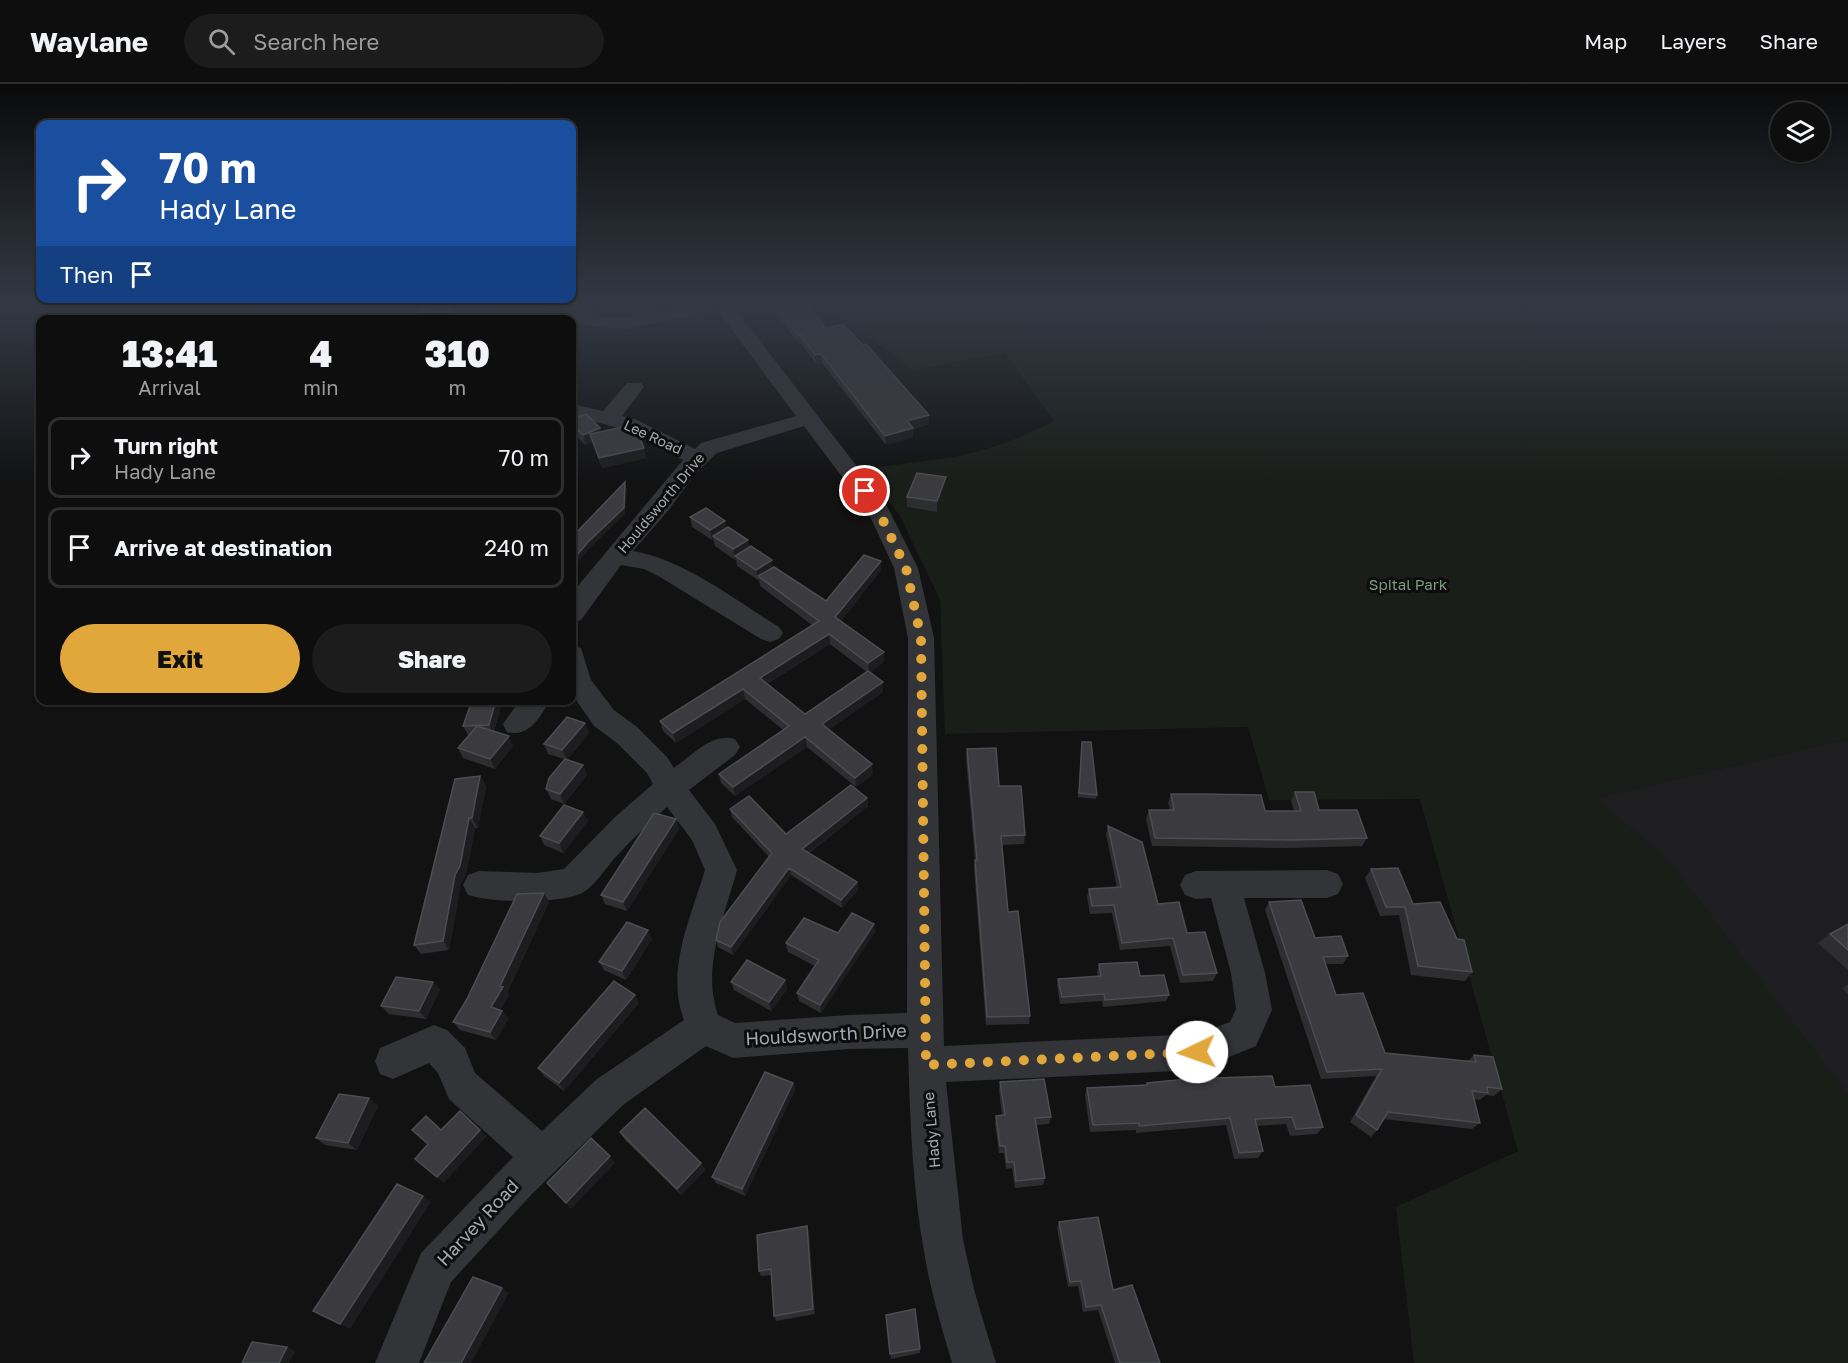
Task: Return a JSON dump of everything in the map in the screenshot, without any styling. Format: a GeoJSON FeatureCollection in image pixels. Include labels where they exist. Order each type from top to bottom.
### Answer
{"type":"FeatureCollection","features":[{"type":"Feature","properties":{"kind":"street","name":"Hady Lane"},"geometry":{"type":"LineString","coordinates":[[768,365],[878,510],[906,568],[917,618],[921,638],[926,1065],[940,1224],[958,1309],[974,1363]]}},
{"type":"Feature","properties":{"kind":"street","name":"Lee Road"},"geometry":{"type":"LineString","coordinates":[[609,418],[634,387]]}},
{"type":"Feature","properties":{"kind":"street","name":"Lee Road"},"geometry":{"type":"LineString","coordinates":[[576,411],[630,424],[696,458]]}},
{"type":"Feature","properties":{"kind":"street","name":"Houldsworth Drive"},"geometry":{"type":"LineString","coordinates":[[576,607],[582,596],[658,508],[696,458],[709,448],[810,418]]}},
{"type":"Feature","properties":{"kind":"street","name":"Houldsworth Drive"},"geometry":{"type":"LineString","coordinates":[[616,556],[650,562],[669,571],[770,633]]}},
{"type":"Feature","properties":{"kind":"street"},"geometry":{"type":"LineString","coordinates":[[576,677],[604,718],[627,735],[657,765],[704,833],[721,870],[702,935],[696,971],[696,1005],[704,1027]]}},
{"type":"Feature","properties":{"kind":"street"},"geometry":{"type":"LineString","coordinates":[[517,724],[532,705]]}},
{"type":"Feature","properties":{"kind":"street"},"geometry":{"type":"LineString","coordinates":[[479,885],[537,887],[573,882],[627,823],[670,785],[725,747]]}},
{"type":"Feature","properties":{"kind":"street"},"geometry":{"type":"LineString","coordinates":[[926,1065],[1197,1052],[1243,1034],[1254,1010],[1248,973],[1210,885],[1328,884]]}},
{"type":"Feature","properties":{"kind":"street","name":"Houldsworth Drive"},"geometry":{"type":"LineString","coordinates":[[704,1027],[733,1041],[849,1032],[924,1030]]}},
{"type":"Feature","properties":{"kind":"street","name":"Harvey Road"},"geometry":{"type":"LineString","coordinates":[[397,1363],[436,1268],[542,1157],[610,1092],[704,1027]]}},
{"type":"Feature","properties":{"kind":"street"},"geometry":{"type":"LineString","coordinates":[[393,1061],[434,1042],[452,1061],[462,1086],[542,1157]]}},
{"type":"Feature","properties":{"kind":"shaded area"},"geometry":{"type":"Polygon","coordinates":[[[1848,739],[1848,1137],[1595,798],[1848,739]]]}},
{"type":"Feature","properties":{"kind":"green space","name":"Spital Park"},"geometry":{"type":"Polygon","coordinates":[[[905,365],[941,365],[912,370],[905,365]]]}},
{"type":"Feature","properties":{"kind":"green space","name":"Spital Park"},"geometry":{"type":"Polygon","coordinates":[[[1013,365],[1848,365],[1848,739],[1596,798],[1666,857],[1848,1094],[1848,1363],[1414,1363],[1396,1207],[1518,1151],[1420,799],[1269,800],[1248,727],[945,734],[940,600],[899,514],[862,470],[984,450],[1013,440],[1054,421],[1013,365]]]}},
{"type":"Feature","properties":{"kind":"building"},"geometry":{"type":"Polygon","coordinates":[[[829,365],[884,365],[929,415],[907,421],[913,428],[885,436],[829,365]]]}},
{"type":"Feature","properties":{"kind":"building"},"geometry":{"type":"Polygon","coordinates":[[[586,414],[600,428],[583,435],[576,428],[576,418],[586,414]]]}},
{"type":"Feature","properties":{"kind":"building"},"geometry":{"type":"Polygon","coordinates":[[[628,426],[636,429],[644,448],[599,458],[590,434],[628,426]]]}},
{"type":"Feature","properties":{"kind":"building"},"geometry":{"type":"Polygon","coordinates":[[[917,473],[946,477],[937,501],[907,497],[917,473]]]}},
{"type":"Feature","properties":{"kind":"building"},"geometry":{"type":"Polygon","coordinates":[[[625,482],[624,508],[576,556],[576,533],[625,482]]]}},
{"type":"Feature","properties":{"kind":"building"},"geometry":{"type":"Polygon","coordinates":[[[706,508],[725,521],[710,530],[690,517],[706,508]]]}},
{"type":"Feature","properties":{"kind":"building"},"geometry":{"type":"Polygon","coordinates":[[[728,527],[748,540],[733,549],[713,536],[728,527]]]}},
{"type":"Feature","properties":{"kind":"building"},"geometry":{"type":"Polygon","coordinates":[[[751,546],[772,560],[756,570],[735,556],[751,546]]]}},
{"type":"Feature","properties":{"kind":"building"},"geometry":{"type":"Polygon","coordinates":[[[864,555],[881,561],[835,617],[884,652],[868,663],[829,634],[760,678],[805,714],[868,671],[883,682],[822,724],[872,764],[855,778],[805,737],[733,787],[719,774],[789,726],[743,689],[673,733],[660,721],[819,621],[758,576],[774,567],[826,601],[864,555]]]}},
{"type":"Feature","properties":{"kind":"building"},"geometry":{"type":"Polygon","coordinates":[[[471,705],[495,705],[489,725],[463,726],[471,705]]]}},
{"type":"Feature","properties":{"kind":"building"},"geometry":{"type":"Polygon","coordinates":[[[567,717],[585,723],[562,750],[544,744],[567,717]]]}},
{"type":"Feature","properties":{"kind":"building"},"geometry":{"type":"Polygon","coordinates":[[[477,726],[509,736],[490,759],[458,748],[477,726]]]}},
{"type":"Feature","properties":{"kind":"building"},"geometry":{"type":"Polygon","coordinates":[[[1082,742],[1091,742],[1097,795],[1079,793],[1082,742]]]}},
{"type":"Feature","properties":{"kind":"building"},"geometry":{"type":"Polygon","coordinates":[[[996,748],[999,786],[1021,786],[1025,835],[1001,836],[1008,912],[1018,911],[1030,1016],[987,1017],[967,749],[996,748]]]}},
{"type":"Feature","properties":{"kind":"building"},"geometry":{"type":"Polygon","coordinates":[[[565,759],[583,765],[560,794],[546,789],[549,778],[565,759]]]}},
{"type":"Feature","properties":{"kind":"building"},"geometry":{"type":"Polygon","coordinates":[[[480,776],[460,866],[455,875],[443,941],[414,945],[455,779],[480,776]]]}},
{"type":"Feature","properties":{"kind":"building"},"geometry":{"type":"Polygon","coordinates":[[[851,785],[867,798],[802,849],[857,882],[841,900],[789,868],[731,947],[716,940],[720,922],[772,853],[730,809],[749,796],[786,834],[851,785]]]}},
{"type":"Feature","properties":{"kind":"building"},"geometry":{"type":"Polygon","coordinates":[[[1295,792],[1314,792],[1319,810],[1357,810],[1367,838],[1292,840],[1155,838],[1149,810],[1174,810],[1171,794],[1261,795],[1265,811],[1301,811],[1295,792]]]}},
{"type":"Feature","properties":{"kind":"building"},"geometry":{"type":"Polygon","coordinates":[[[564,805],[583,812],[559,843],[540,836],[564,805]]]}},
{"type":"Feature","properties":{"kind":"building"},"geometry":{"type":"Polygon","coordinates":[[[654,813],[676,819],[623,902],[601,895],[654,813]]]}},
{"type":"Feature","properties":{"kind":"building"},"geometry":{"type":"Polygon","coordinates":[[[1108,826],[1142,842],[1158,904],[1179,902],[1187,933],[1205,932],[1217,973],[1183,975],[1173,938],[1122,943],[1114,905],[1092,906],[1089,889],[1121,887],[1108,826]]]}},
{"type":"Feature","properties":{"kind":"building"},"geometry":{"type":"Polygon","coordinates":[[[1398,868],[1413,904],[1440,902],[1457,939],[1464,940],[1472,972],[1418,966],[1405,907],[1386,907],[1371,869],[1398,868]]]}},
{"type":"Feature","properties":{"kind":"building"},"geometry":{"type":"Polygon","coordinates":[[[544,893],[500,986],[503,987],[491,1007],[502,1011],[490,1032],[453,1022],[467,999],[517,894],[544,893]]]}},
{"type":"Feature","properties":{"kind":"building"},"geometry":{"type":"Polygon","coordinates":[[[1301,900],[1315,938],[1341,936],[1348,956],[1323,957],[1336,995],[1363,993],[1385,1053],[1476,1062],[1474,1055],[1493,1057],[1502,1089],[1487,1087],[1488,1093],[1472,1091],[1480,1123],[1388,1112],[1377,1130],[1356,1115],[1382,1069],[1327,1072],[1269,902],[1301,900]]]}},
{"type":"Feature","properties":{"kind":"building"},"geometry":{"type":"Polygon","coordinates":[[[852,913],[874,924],[820,1005],[797,993],[819,960],[786,943],[804,918],[838,933],[852,913]]]}},
{"type":"Feature","properties":{"kind":"building"},"geometry":{"type":"Polygon","coordinates":[[[627,922],[648,930],[622,971],[599,962],[627,922]]]}},
{"type":"Feature","properties":{"kind":"building"},"geometry":{"type":"Polygon","coordinates":[[[1848,924],[1848,950],[1830,934],[1848,924]]]}},
{"type":"Feature","properties":{"kind":"building"},"geometry":{"type":"Polygon","coordinates":[[[747,960],[785,980],[769,1002],[731,982],[747,960]]]}},
{"type":"Feature","properties":{"kind":"building"},"geometry":{"type":"Polygon","coordinates":[[[1137,962],[1140,976],[1164,975],[1169,995],[1105,1000],[1104,994],[1062,997],[1058,979],[1101,976],[1099,964],[1137,962]]]}},
{"type":"Feature","properties":{"kind":"building"},"geometry":{"type":"Polygon","coordinates":[[[396,977],[433,982],[419,1011],[381,1006],[396,977]]]}},
{"type":"Feature","properties":{"kind":"building"},"geometry":{"type":"Polygon","coordinates":[[[614,981],[635,995],[559,1083],[538,1068],[614,981]]]}},
{"type":"Feature","properties":{"kind":"building"},"geometry":{"type":"Polygon","coordinates":[[[765,1072],[793,1083],[742,1189],[712,1177],[765,1072]]]}},
{"type":"Feature","properties":{"kind":"building"},"geometry":{"type":"Polygon","coordinates":[[[1272,1076],[1275,1087],[1310,1085],[1323,1127],[1296,1129],[1292,1117],[1255,1119],[1263,1151],[1239,1153],[1230,1118],[1139,1126],[1139,1123],[1093,1125],[1087,1088],[1147,1085],[1147,1083],[1188,1079],[1272,1076]]]}},
{"type":"Feature","properties":{"kind":"building"},"geometry":{"type":"Polygon","coordinates":[[[1044,1079],[1051,1117],[1035,1118],[1045,1178],[1016,1181],[1014,1162],[1007,1162],[1005,1146],[1000,1146],[996,1116],[1005,1115],[1000,1082],[1044,1079]]]}},
{"type":"Feature","properties":{"kind":"building"},"geometry":{"type":"Polygon","coordinates":[[[339,1094],[369,1098],[348,1143],[316,1138],[339,1094]]]}},
{"type":"Feature","properties":{"kind":"building"},"geometry":{"type":"Polygon","coordinates":[[[645,1108],[701,1163],[677,1189],[620,1132],[645,1108]]]}},
{"type":"Feature","properties":{"kind":"building"},"geometry":{"type":"Polygon","coordinates":[[[460,1111],[480,1130],[437,1177],[415,1159],[428,1144],[412,1130],[426,1116],[441,1130],[460,1111]]]}},
{"type":"Feature","properties":{"kind":"building"},"geometry":{"type":"Polygon","coordinates":[[[591,1138],[610,1156],[566,1203],[547,1183],[591,1138]]]}},
{"type":"Feature","properties":{"kind":"building"},"geometry":{"type":"Polygon","coordinates":[[[397,1184],[423,1196],[340,1324],[313,1311],[397,1184]]]}},
{"type":"Feature","properties":{"kind":"building"},"geometry":{"type":"Polygon","coordinates":[[[1098,1217],[1113,1290],[1132,1285],[1160,1363],[1120,1363],[1101,1305],[1086,1307],[1081,1281],[1070,1282],[1059,1222],[1098,1217]]]}},
{"type":"Feature","properties":{"kind":"building"},"geometry":{"type":"Polygon","coordinates":[[[807,1226],[813,1309],[774,1316],[771,1269],[759,1271],[757,1235],[807,1226]]]}},
{"type":"Feature","properties":{"kind":"building"},"geometry":{"type":"Polygon","coordinates":[[[473,1277],[502,1288],[461,1363],[424,1363],[473,1277]]]}},
{"type":"Feature","properties":{"kind":"building"},"geometry":{"type":"Polygon","coordinates":[[[915,1309],[920,1349],[890,1354],[886,1315],[915,1309]]]}},
{"type":"Feature","properties":{"kind":"building"},"geometry":{"type":"Polygon","coordinates":[[[252,1342],[287,1347],[279,1363],[242,1363],[252,1342]]]}},
{"type":"Feature","properties":{"kind":"route"},"geometry":{"type":"LineString","coordinates":[[865,491],[878,510],[906,568],[921,638],[926,1065],[1197,1052]]}}]}
